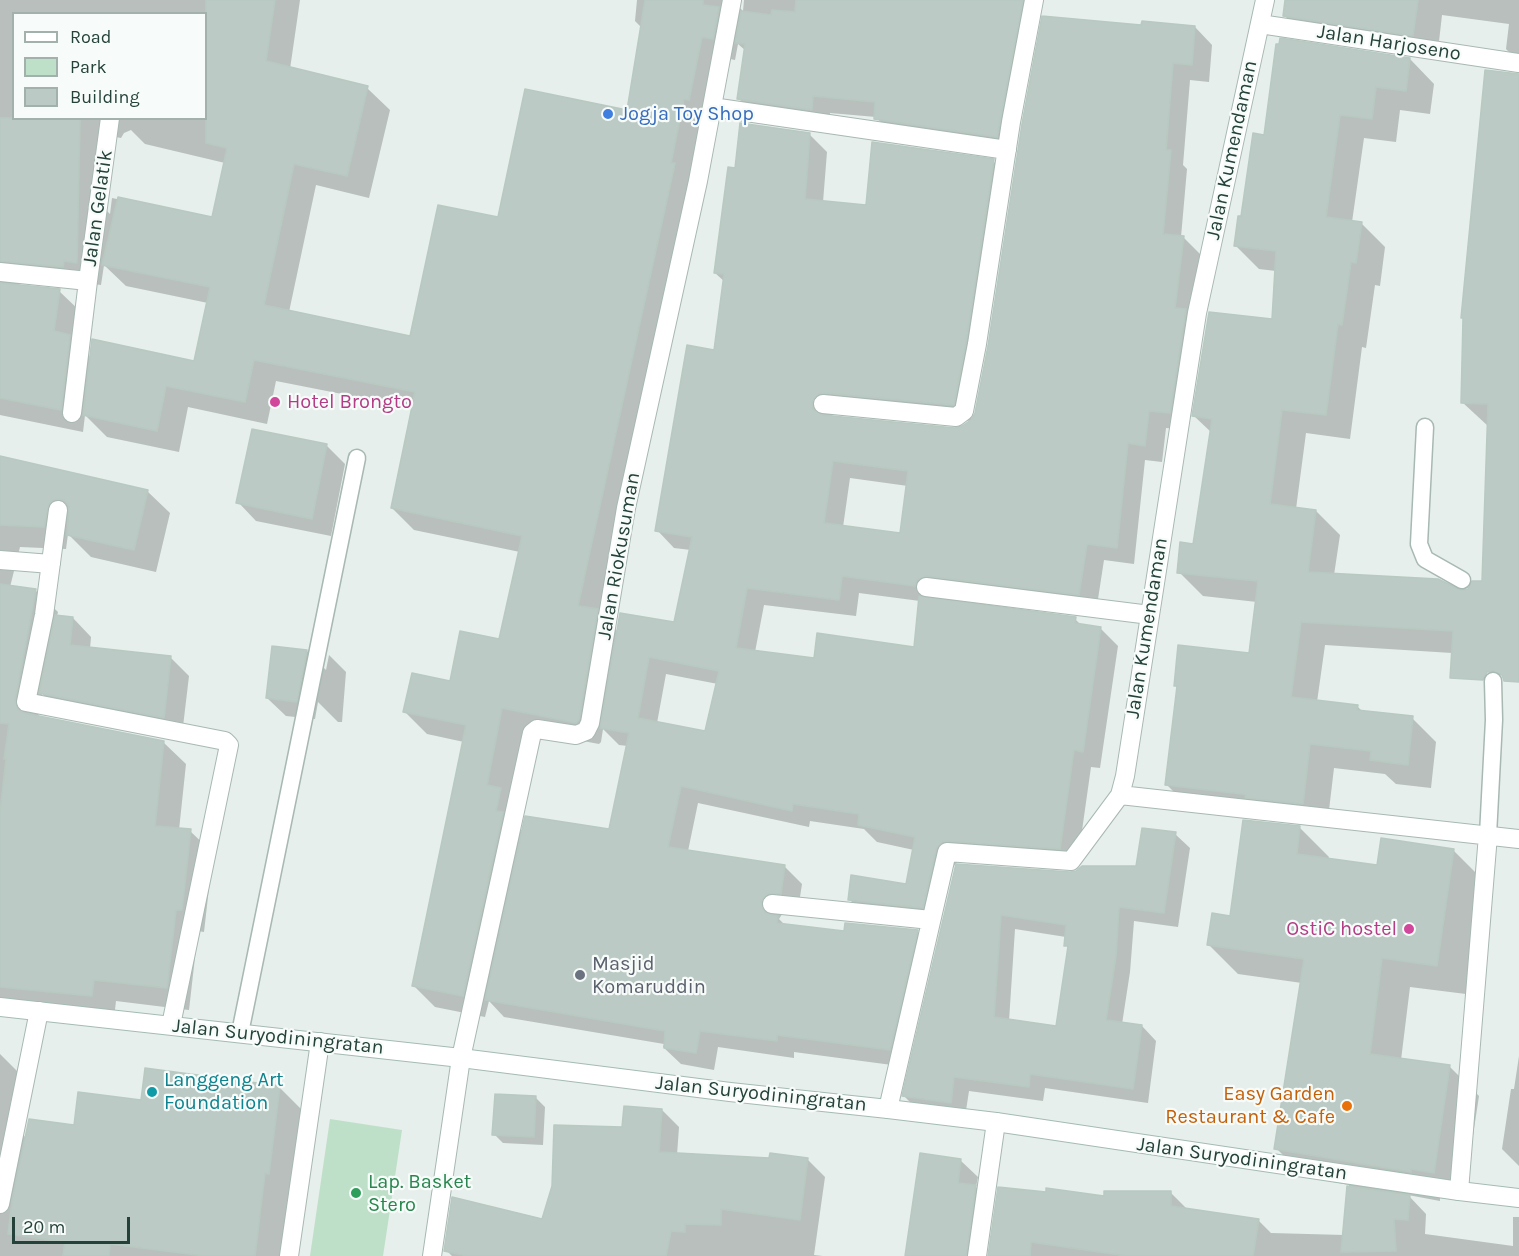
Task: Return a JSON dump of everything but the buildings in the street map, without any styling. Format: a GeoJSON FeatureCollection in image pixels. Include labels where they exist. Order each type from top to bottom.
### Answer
{"type":"FeatureCollection","features":[{"type":"Feature","properties":{"kind":"street","name":"Jalan Riokusuman"},"geometry":{"type":"LineString","coordinates":[[461,1058],[532,733],[537,729],[576,735],[585,731],[590,723],[626,508],[698,181],[732,0]]}},
{"type":"Feature","properties":{"kind":"street"},"geometry":{"type":"LineString","coordinates":[[823,404],[957,417],[964,411],[978,344],[1007,150],[1034,0]]}},
{"type":"Feature","properties":{"kind":"street","name":"Jalan Kumendaman"},"geometry":{"type":"LineString","coordinates":[[888,1109],[947,852],[1071,861],[1120,795],[1197,313],[1265,0]]}},
{"type":"Feature","properties":{"kind":"street","name":"Jalan Harjoseno"},"geometry":{"type":"LineString","coordinates":[[1260,24],[1519,63]]}},
{"type":"Feature","properties":{"kind":"street"},"geometry":{"type":"LineString","coordinates":[[712,107],[1007,150]]}},
{"type":"Feature","properties":{"kind":"street","name":"Jalan Gelatik"},"geometry":{"type":"LineString","coordinates":[[0,272],[88,281],[110,120]]}},
{"type":"Feature","properties":{"kind":"street"},"geometry":{"type":"LineString","coordinates":[[72,413],[88,281]]}},
{"type":"Feature","properties":{"kind":"street"},"geometry":{"type":"LineString","coordinates":[[58,510],[44,615],[26,702],[225,741],[229,745],[171,1025]]}},
{"type":"Feature","properties":{"kind":"street"},"geometry":{"type":"LineString","coordinates":[[0,560],[51,564]]}},
{"type":"Feature","properties":{"kind":"street"},"geometry":{"type":"LineString","coordinates":[[926,587],[1149,615]]}},
{"type":"Feature","properties":{"kind":"street"},"geometry":{"type":"LineString","coordinates":[[1120,795],[1519,839]]}},
{"type":"Feature","properties":{"kind":"street"},"geometry":{"type":"LineString","coordinates":[[1460,1191],[1488,835]]}},
{"type":"Feature","properties":{"kind":"street"},"geometry":{"type":"LineString","coordinates":[[772,904],[931,920]]}},
{"type":"Feature","properties":{"kind":"street","name":"Jalan Suryodiningratan"},"geometry":{"type":"LineString","coordinates":[[0,1006],[996,1122],[1519,1198]]}},
{"type":"Feature","properties":{"kind":"street"},"geometry":{"type":"LineString","coordinates":[[0,1204],[39,1011]]}},
{"type":"Feature","properties":{"kind":"street"},"geometry":{"type":"LineString","coordinates":[[289,1256],[320,1042]]}},
{"type":"Feature","properties":{"kind":"street"},"geometry":{"type":"LineString","coordinates":[[432,1256],[461,1058]]}},
{"type":"Feature","properties":{"kind":"street"},"geometry":{"type":"LineString","coordinates":[[977,1256],[996,1122]]}},
{"type":"Feature","properties":{"kind":"lane"},"geometry":{"type":"LineString","coordinates":[[1425,427],[1419,544],[1425,559],[1462,580]]}},
{"type":"Feature","properties":{"kind":"lane"},"geometry":{"type":"LineString","coordinates":[[240,1033],[357,458]]}},
{"type":"Feature","properties":{"kind":"lane"},"geometry":{"type":"LineString","coordinates":[[1488,835],[1494,720],[1493,681]]}},
{"type":"Feature","properties":{"kind":"green space","name":"Lap. Basket Stero"},"geometry":{"type":"Polygon","coordinates":[[[330,1119],[402,1130],[383,1256],[310,1256],[330,1119]]]}},
{"type":"Feature","properties":{"kind":"place","name":"Jogja Toy Shop"},"geometry":{"type":"Point","coordinates":[608,114]}},
{"type":"Feature","properties":{"kind":"place","name":"Hotel Brongto"},"geometry":{"type":"Point","coordinates":[275,402]}},
{"type":"Feature","properties":{"kind":"place","name":"OstiC hostel"},"geometry":{"type":"Point","coordinates":[1409,929]}},
{"type":"Feature","properties":{"kind":"place","name":"Masjid Komaruddin"},"geometry":{"type":"Point","coordinates":[580,975]}},
{"type":"Feature","properties":{"kind":"place","name":"Langgeng Art Foundation"},"geometry":{"type":"Point","coordinates":[152,1092]}},
{"type":"Feature","properties":{"kind":"place","name":"Easy Garden Restaurant & Cafe"},"geometry":{"type":"Point","coordinates":[1347,1106]}},
{"type":"Feature","properties":{"kind":"place","name":"Lap. Basket Stero"},"geometry":{"type":"Point","coordinates":[356,1193]}}]}
